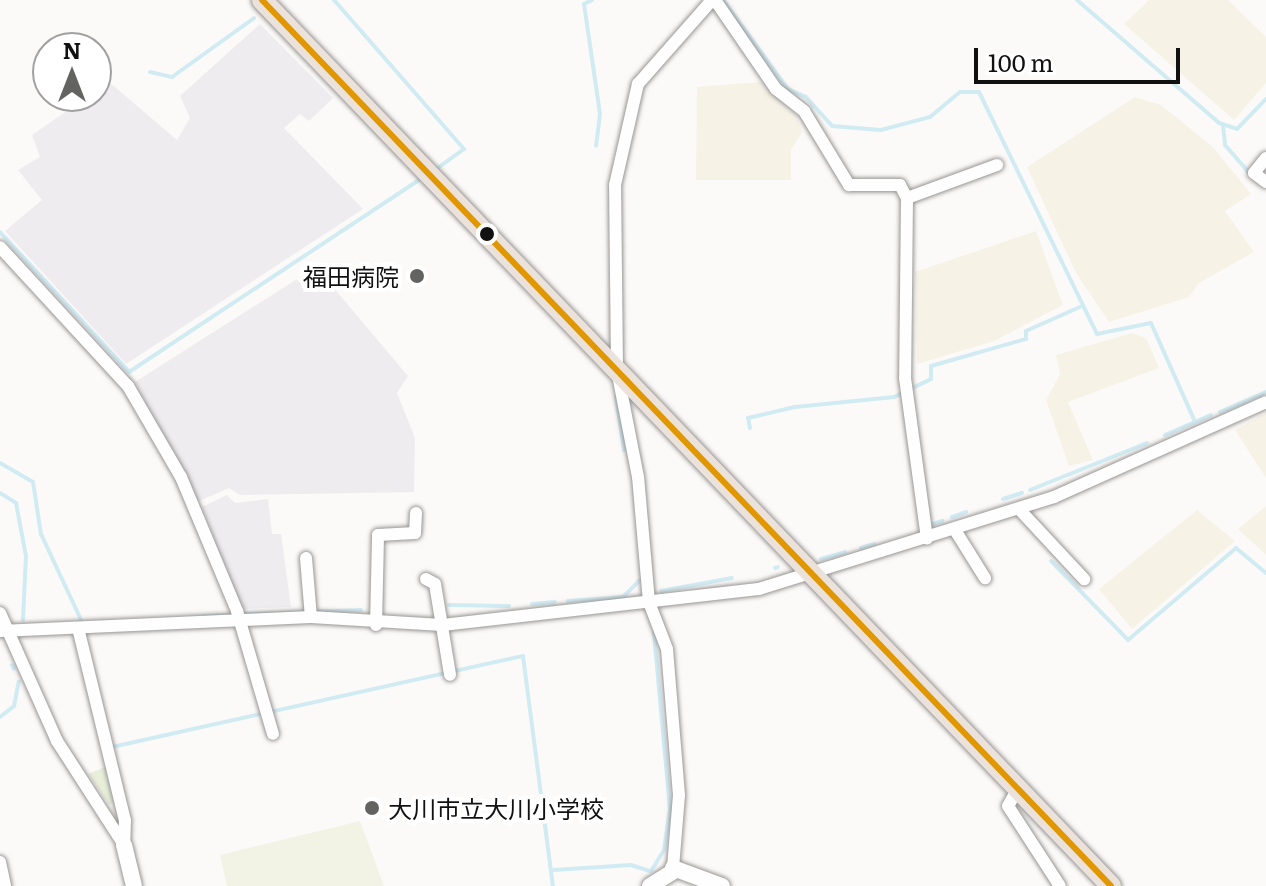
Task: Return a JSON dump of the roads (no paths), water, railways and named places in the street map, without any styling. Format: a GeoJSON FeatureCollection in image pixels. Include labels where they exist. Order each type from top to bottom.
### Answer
{"type":"FeatureCollection","features":[{"type":"Feature","properties":{"kind":"highway"},"geometry":{"type":"LineString","coordinates":[[262,0],[617,370],[805,574],[1111,886]]}},
{"type":"Feature","properties":{"kind":"street"},"geometry":{"type":"LineString","coordinates":[[675,869],[679,795],[667,649],[649,602],[638,477],[617,370],[619,144],[638,84],[714,0],[776,89],[804,111],[849,185],[900,185],[907,198],[905,378],[927,539]]}},
{"type":"Feature","properties":{"kind":"street"},"geometry":{"type":"LineString","coordinates":[[1266,158],[1254,173],[1266,182]]}},
{"type":"Feature","properties":{"kind":"street"},"geometry":{"type":"LineString","coordinates":[[907,198],[997,165]]}},
{"type":"Feature","properties":{"kind":"street"},"geometry":{"type":"LineString","coordinates":[[0,247],[128,386],[181,477],[238,616],[273,734]]}},
{"type":"Feature","properties":{"kind":"street"},"geometry":{"type":"LineString","coordinates":[[4,631],[79,632],[311,610],[376,625],[442,625],[759,589],[1019,509],[1266,402]]}},
{"type":"Feature","properties":{"kind":"street"},"geometry":{"type":"LineString","coordinates":[[1019,509],[1084,579]]}},
{"type":"Feature","properties":{"kind":"street"},"geometry":{"type":"LineString","coordinates":[[376,625],[378,535],[415,533],[416,513]]}},
{"type":"Feature","properties":{"kind":"street"},"geometry":{"type":"LineString","coordinates":[[955,530],[985,578]]}},
{"type":"Feature","properties":{"kind":"street"},"geometry":{"type":"LineString","coordinates":[[306,558],[311,610]]}},
{"type":"Feature","properties":{"kind":"street"},"geometry":{"type":"LineString","coordinates":[[426,579],[435,584],[449,671]]}},
{"type":"Feature","properties":{"kind":"street"},"geometry":{"type":"LineString","coordinates":[[0,613],[4,631],[57,741],[124,845]]}},
{"type":"Feature","properties":{"kind":"street"},"geometry":{"type":"LineString","coordinates":[[79,632],[125,820],[124,845],[134,886]]}},
{"type":"Feature","properties":{"kind":"street"},"geometry":{"type":"LineString","coordinates":[[1017,790],[1008,806],[1060,886]]}},
{"type":"Feature","properties":{"kind":"street"},"geometry":{"type":"LineString","coordinates":[[0,862],[5,886]]}},
{"type":"Feature","properties":{"kind":"street"},"geometry":{"type":"LineString","coordinates":[[650,886],[675,869]]}},
{"type":"Feature","properties":{"kind":"street"},"geometry":{"type":"LineString","coordinates":[[675,869],[722,886]]}},
{"type":"Feature","properties":{"kind":"waterway"},"geometry":{"type":"LineString","coordinates":[[334,0],[464,149],[436,169]]}},
{"type":"Feature","properties":{"kind":"waterway"},"geometry":{"type":"LineString","coordinates":[[592,0],[584,4],[600,114],[596,146]]}},
{"type":"Feature","properties":{"kind":"waterway"},"geometry":{"type":"LineString","coordinates":[[723,0],[788,89],[806,97],[832,126],[881,130],[930,117],[960,92],[979,92],[1097,334],[1151,323],[1195,422]]}},
{"type":"Feature","properties":{"kind":"waterway"},"geometry":{"type":"LineString","coordinates":[[1077,0],[1219,123],[1237,129],[1266,99]]}},
{"type":"Feature","properties":{"kind":"waterway"},"geometry":{"type":"LineString","coordinates":[[150,72],[172,77],[254,18]]}},
{"type":"Feature","properties":{"kind":"waterway"},"geometry":{"type":"LineString","coordinates":[[1223,125],[1225,145],[1252,176]]}},
{"type":"Feature","properties":{"kind":"waterway"},"geometry":{"type":"LineString","coordinates":[[0,232],[129,372],[422,178]]}},
{"type":"Feature","properties":{"kind":"waterway"},"geometry":{"type":"LineString","coordinates":[[750,428],[748,418],[795,407],[894,397],[931,379],[931,366],[1026,339],[1026,331],[1080,307]]}},
{"type":"Feature","properties":{"kind":"waterway"},"geometry":{"type":"LineString","coordinates":[[1220,412],[1266,392]]}},
{"type":"Feature","properties":{"kind":"waterway"},"geometry":{"type":"LineString","coordinates":[[616,397],[624,450]]}},
{"type":"Feature","properties":{"kind":"waterway"},"geometry":{"type":"LineString","coordinates":[[1165,435],[1211,415]]}},
{"type":"Feature","properties":{"kind":"waterway"},"geometry":{"type":"LineString","coordinates":[[1030,490],[1147,443]]}},
{"type":"Feature","properties":{"kind":"waterway"},"geometry":{"type":"LineString","coordinates":[[0,463],[33,482],[41,534],[83,624]]}},
{"type":"Feature","properties":{"kind":"waterway"},"geometry":{"type":"LineString","coordinates":[[0,493],[16,503],[26,556],[23,620]]}},
{"type":"Feature","properties":{"kind":"waterway"},"geometry":{"type":"LineString","coordinates":[[1003,499],[1022,493]]}},
{"type":"Feature","properties":{"kind":"waterway"},"geometry":{"type":"LineString","coordinates":[[952,517],[966,512]]}},
{"type":"Feature","properties":{"kind":"waterway"},"geometry":{"type":"LineString","coordinates":[[929,525],[942,521]]}},
{"type":"Feature","properties":{"kind":"waterway"},"geometry":{"type":"LineString","coordinates":[[861,548],[874,544]]}},
{"type":"Feature","properties":{"kind":"waterway"},"geometry":{"type":"LineString","coordinates":[[1051,561],[1128,640],[1236,548],[1266,573]]}},
{"type":"Feature","properties":{"kind":"waterway"},"geometry":{"type":"LineString","coordinates":[[821,559],[845,552]]}},
{"type":"Feature","properties":{"kind":"waterway"},"geometry":{"type":"LineString","coordinates":[[661,591],[732,578]]}},
{"type":"Feature","properties":{"kind":"waterway"},"geometry":{"type":"LineString","coordinates":[[568,601],[623,597],[639,581]]}},
{"type":"Feature","properties":{"kind":"waterway"},"geometry":{"type":"LineString","coordinates":[[532,604],[555,602]]}},
{"type":"Feature","properties":{"kind":"waterway"},"geometry":{"type":"LineString","coordinates":[[449,605],[509,606]]}},
{"type":"Feature","properties":{"kind":"waterway"},"geometry":{"type":"LineString","coordinates":[[203,616],[361,610]]}},
{"type":"Feature","properties":{"kind":"waterway"},"geometry":{"type":"LineString","coordinates":[[651,871],[664,850],[670,809],[654,633]]}},
{"type":"Feature","properties":{"kind":"waterway"},"geometry":{"type":"LineString","coordinates":[[112,747],[523,656],[553,886]]}},
{"type":"Feature","properties":{"kind":"waterway"},"geometry":{"type":"LineString","coordinates":[[12,665],[14,669]]}},
{"type":"Feature","properties":{"kind":"waterway"},"geometry":{"type":"LineString","coordinates":[[0,717],[14,706],[19,681]]}},
{"type":"Feature","properties":{"kind":"waterway"},"geometry":{"type":"LineString","coordinates":[[554,870],[631,865],[650,871]]}},
{"type":"Feature","properties":{"kind":"place","name":"福田病院"},"geometry":{"type":"Point","coordinates":[417,276]}},
{"type":"Feature","properties":{"kind":"place","name":"大川市立大川小学校"},"geometry":{"type":"Point","coordinates":[372,808]}}]}
